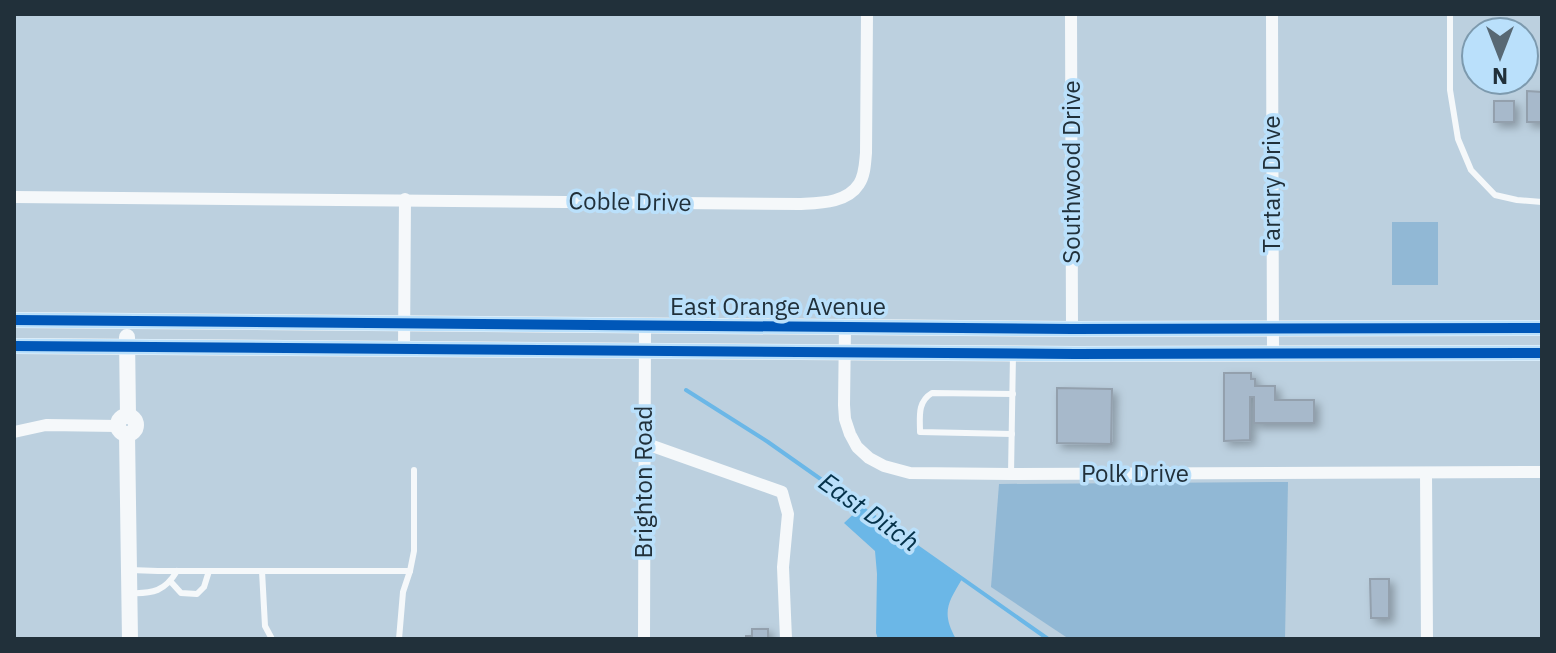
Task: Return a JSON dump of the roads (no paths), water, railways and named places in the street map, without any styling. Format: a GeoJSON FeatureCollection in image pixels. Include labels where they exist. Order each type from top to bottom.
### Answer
{"type":"FeatureCollection","features":[{"type":"Feature","properties":{"kind":"street","name":"Coble Drive"},"geometry":{"type":"LineString","coordinates":[[14,197],[801,204],[833,201],[853,191],[863,173],[866,153],[867,14]]}},
{"type":"Feature","properties":{"kind":"street","name":"Southwood Drive"},"geometry":{"type":"LineString","coordinates":[[1071,14],[1072,329]]}},
{"type":"Feature","properties":{"kind":"street","name":"Tartary Drive"},"geometry":{"type":"LineString","coordinates":[[1272,14],[1273,354]]}},
{"type":"Feature","properties":{"kind":"street"},"geometry":{"type":"LineString","coordinates":[[404,349],[405,199]]}},
{"type":"Feature","properties":{"kind":"street","name":"East Orange Avenue"},"geometry":{"type":"LineString","coordinates":[[14,320],[1072,329],[1542,328]]}},
{"type":"Feature","properties":{"kind":"street"},"geometry":{"type":"LineString","coordinates":[[127,321],[125,425],[133,570],[130,639]]}},
{"type":"Feature","properties":{"kind":"street","name":"Brighton Road"},"geometry":{"type":"LineString","coordinates":[[644,639],[645,326]]}},
{"type":"Feature","properties":{"kind":"street","name":"Polk Drive"},"geometry":{"type":"LineString","coordinates":[[845,327],[845,419],[850,434],[857,447],[869,458],[910,473],[1542,472]]}},
{"type":"Feature","properties":{"kind":"street","name":"East Orange Avenue"},"geometry":{"type":"LineString","coordinates":[[14,346],[1013,354],[1542,353]]}},
{"type":"Feature","properties":{"kind":"street"},"geometry":{"type":"LineString","coordinates":[[14,432],[46,425],[125,425]]}},
{"type":"Feature","properties":{"kind":"street"},"geometry":{"type":"LineString","coordinates":[[644,443],[782,492],[788,514],[783,567],[786,639]]}},
{"type":"Feature","properties":{"kind":"street"},"geometry":{"type":"LineString","coordinates":[[1426,473],[1427,639]]}},
{"type":"Feature","properties":{"kind":"lane"},"geometry":{"type":"LineString","coordinates":[[1450,14],[1450,90],[1458,139],[1471,170],[1495,195],[1542,202]]}},
{"type":"Feature","properties":{"kind":"lane"},"geometry":{"type":"LineString","coordinates":[[1011,474],[1013,354]]}},
{"type":"Feature","properties":{"kind":"lane"},"geometry":{"type":"LineString","coordinates":[[1012,434],[920,432],[920,405],[932,393],[1013,394]]}},
{"type":"Feature","properties":{"kind":"lane"},"geometry":{"type":"LineString","coordinates":[[399,639],[403,592],[414,551],[414,470]]}},
{"type":"Feature","properties":{"kind":"lane"},"geometry":{"type":"LineString","coordinates":[[133,570],[410,571]]}},
{"type":"Feature","properties":{"kind":"lane"},"geometry":{"type":"LineString","coordinates":[[130,593],[162,589],[171,582],[177,571]]}},
{"type":"Feature","properties":{"kind":"lane"},"geometry":{"type":"LineString","coordinates":[[171,582],[181,593],[197,594],[204,587],[209,571]]}},
{"type":"Feature","properties":{"kind":"lane"},"geometry":{"type":"LineString","coordinates":[[262,571],[265,626],[272,639]]}},
{"type":"Feature","properties":{"kind":"waterway","name":"East Ditch"},"geometry":{"type":"LineString","coordinates":[[686,390],[768,442],[1048,639]]}}]}
